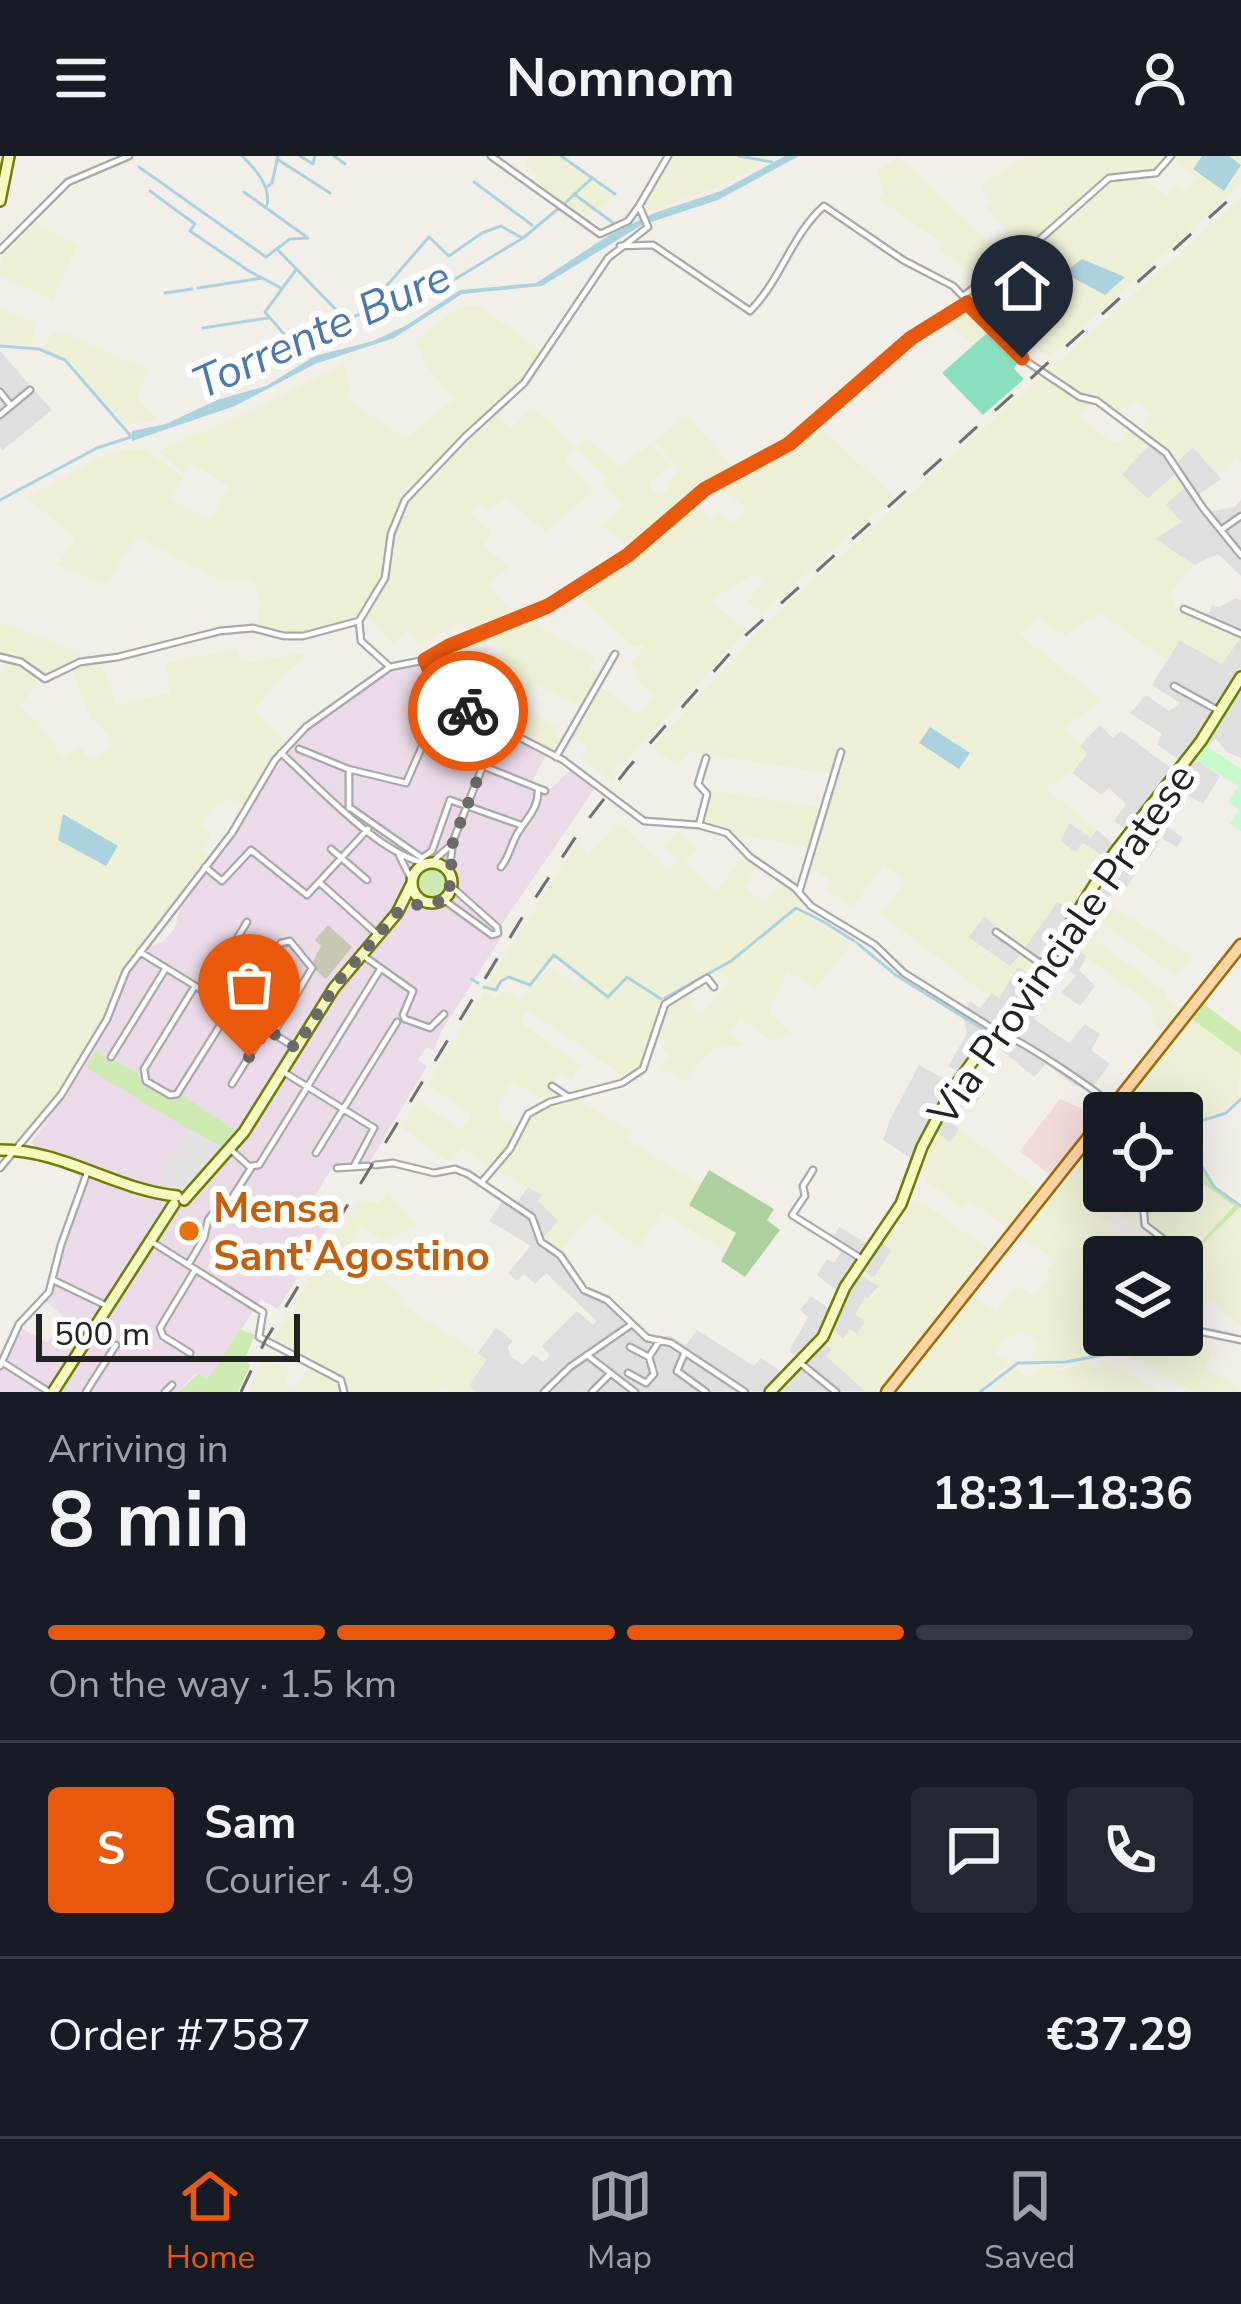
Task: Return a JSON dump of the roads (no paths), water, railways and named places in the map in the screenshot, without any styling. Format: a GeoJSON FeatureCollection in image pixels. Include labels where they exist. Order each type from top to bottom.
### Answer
{"type":"FeatureCollection","features":[{"type":"Feature","properties":{"kind":"main road"},"geometry":{"type":"LineString","coordinates":[[1127,1092],[1241,945]]}},
{"type":"Feature","properties":{"kind":"main road"},"geometry":{"type":"LineString","coordinates":[[887,1392],[1083,1147]]}},
{"type":"Feature","properties":{"kind":"street"},"geometry":{"type":"LineString","coordinates":[[0,194],[10,156]]}},
{"type":"Feature","properties":{"kind":"street"},"geometry":{"type":"LineString","coordinates":[[0,250],[68,182],[129,156]]}},
{"type":"Feature","properties":{"kind":"street"},"geometry":{"type":"LineString","coordinates":[[491,156],[600,234],[628,221],[668,156]]}},
{"type":"Feature","properties":{"kind":"street"},"geometry":{"type":"LineString","coordinates":[[0,1168],[70,1082],[107,1019],[123,976],[228,838],[281,753],[304,729],[390,667],[425,660],[548,606],[611,566],[657,533],[705,489],[789,444],[1109,178],[1156,173],[1171,156]]}},
{"type":"Feature","properties":{"kind":"street"},"geometry":{"type":"LineString","coordinates":[[390,667],[363,644],[359,621],[385,578],[391,535],[405,500],[524,383],[608,258],[648,221],[639,206]]}},
{"type":"Feature","properties":{"kind":"street"},"geometry":{"type":"LineString","coordinates":[[620,246],[653,245],[750,311],[782,268],[803,228],[824,206],[965,299],[1026,362],[1077,395],[1097,401],[1166,453],[1241,555]]}},
{"type":"Feature","properties":{"kind":"street"},"geometry":{"type":"LineString","coordinates":[[0,415],[30,390]]}},
{"type":"Feature","properties":{"kind":"street"},"geometry":{"type":"LineString","coordinates":[[0,392],[11,406]]}},
{"type":"Feature","properties":{"kind":"street"},"geometry":{"type":"LineString","coordinates":[[1220,531],[1241,516]]}},
{"type":"Feature","properties":{"kind":"street"},"geometry":{"type":"LineString","coordinates":[[1184,609],[1241,634]]}},
{"type":"Feature","properties":{"kind":"street"},"geometry":{"type":"LineString","coordinates":[[0,658],[21,662],[45,679],[80,662],[220,631],[253,628],[284,636],[310,635],[359,621]]}},
{"type":"Feature","properties":{"kind":"street"},"geometry":{"type":"LineString","coordinates":[[556,757],[615,654]]}},
{"type":"Feature","properties":{"kind":"street"},"geometry":{"type":"LineString","coordinates":[[425,660],[444,697],[556,757],[644,821],[699,825],[727,833],[811,906],[875,945],[904,973],[1000,1033],[1016,1037],[1086,1092]]}},
{"type":"Feature","properties":{"kind":"street","name":"Via Provinciale Pratese"},"geometry":{"type":"LineString","coordinates":[[770,1392],[823,1337],[836,1303],[901,1204],[947,1099],[981,1049],[1000,1033],[1115,852],[1221,712],[1241,677]]}},
{"type":"Feature","properties":{"kind":"street"},"geometry":{"type":"LineString","coordinates":[[1174,686],[1221,712]]}},
{"type":"Feature","properties":{"kind":"street"},"geometry":{"type":"LineString","coordinates":[[299,749],[348,769],[407,782],[444,697]]}},
{"type":"Feature","properties":{"kind":"street"},"geometry":{"type":"LineString","coordinates":[[87,1173],[48,1294],[17,1327],[1,1364],[51,1392],[176,1200],[230,1149],[334,988],[397,913],[418,870],[446,852],[498,728]]}},
{"type":"Feature","properties":{"kind":"street"},"geometry":{"type":"LineString","coordinates":[[799,892],[841,752]]}},
{"type":"Feature","properties":{"kind":"street"},"geometry":{"type":"LineString","coordinates":[[281,753],[396,850],[449,873]]}},
{"type":"Feature","properties":{"kind":"street"},"geometry":{"type":"LineString","coordinates":[[699,825],[707,794],[698,784],[706,758]]}},
{"type":"Feature","properties":{"kind":"street"},"geometry":{"type":"LineString","coordinates":[[483,766],[541,790],[530,820],[521,825],[501,867]]}},
{"type":"Feature","properties":{"kind":"street"},"geometry":{"type":"LineString","coordinates":[[348,769],[349,810]]}},
{"type":"Feature","properties":{"kind":"street"},"geometry":{"type":"LineString","coordinates":[[349,810],[424,858],[432,851],[448,800],[521,825]]}},
{"type":"Feature","properties":{"kind":"street"},"geometry":{"type":"LineString","coordinates":[[204,866],[222,882],[250,850],[304,895],[368,829]]}},
{"type":"Feature","properties":{"kind":"street"},"geometry":{"type":"LineString","coordinates":[[444,900],[497,934],[498,928],[452,887],[453,841]]}},
{"type":"Feature","properties":{"kind":"street"},"geometry":{"type":"LineString","coordinates":[[331,849],[368,880]]}},
{"type":"Feature","properties":{"kind":"street"},"geometry":{"type":"LineString","coordinates":[[396,850],[414,893],[423,901],[444,900],[452,887]]}},
{"type":"Feature","properties":{"kind":"street"},"geometry":{"type":"LineString","coordinates":[[320,883],[378,935]]}},
{"type":"Feature","properties":{"kind":"street"},"geometry":{"type":"LineString","coordinates":[[397,913],[423,901]]}},
{"type":"Feature","properties":{"kind":"street"},"geometry":{"type":"LineString","coordinates":[[204,992],[247,922]]}},
{"type":"Feature","properties":{"kind":"street"},"geometry":{"type":"LineString","coordinates":[[995,932],[1044,966]]}},
{"type":"Feature","properties":{"kind":"street"},"geometry":{"type":"LineString","coordinates":[[232,1084],[313,968],[290,941],[283,941],[277,949],[238,1013]]}},
{"type":"Feature","properties":{"kind":"street"},"geometry":{"type":"LineString","coordinates":[[140,952],[296,1048]]}},
{"type":"Feature","properties":{"kind":"street"},"geometry":{"type":"LineString","coordinates":[[361,954],[414,992],[405,1019],[430,1028],[444,1014]]}},
{"type":"Feature","properties":{"kind":"street"},"geometry":{"type":"LineString","coordinates":[[111,1057],[166,968]]}},
{"type":"Feature","properties":{"kind":"street"},"geometry":{"type":"LineString","coordinates":[[190,1353],[165,1338],[160,1328],[192,1268],[208,1220],[232,1198],[255,1165],[381,968]]}},
{"type":"Feature","properties":{"kind":"street"},"geometry":{"type":"LineString","coordinates":[[481,1183],[508,1152],[526,1116],[548,1102],[618,1084],[636,1074],[645,1065],[665,1004],[706,978],[714,987]]}},
{"type":"Feature","properties":{"kind":"street"},"geometry":{"type":"LineString","coordinates":[[195,986],[145,1066],[145,1080],[176,1094],[230,1008]]}},
{"type":"Feature","properties":{"kind":"street"},"geometry":{"type":"LineString","coordinates":[[316,1153],[397,1022]]}},
{"type":"Feature","properties":{"kind":"street"},"geometry":{"type":"LineString","coordinates":[[282,1071],[374,1130],[354,1166]]}},
{"type":"Feature","properties":{"kind":"street"},"geometry":{"type":"LineString","coordinates":[[552,1086],[568,1097]]}},
{"type":"Feature","properties":{"kind":"street"},"geometry":{"type":"LineString","coordinates":[[0,1150],[19,1149],[176,1200]]}},
{"type":"Feature","properties":{"kind":"street"},"geometry":{"type":"LineString","coordinates":[[230,1149],[255,1165]]}},
{"type":"Feature","properties":{"kind":"street"},"geometry":{"type":"LineString","coordinates":[[337,1168],[393,1163],[434,1172],[458,1169],[532,1216],[542,1242],[560,1255],[584,1289],[607,1300],[647,1337],[685,1352],[746,1392]]}},
{"type":"Feature","properties":{"kind":"street"},"geometry":{"type":"LineString","coordinates":[[812,1171],[792,1215],[862,1259]]}},
{"type":"Feature","properties":{"kind":"street"},"geometry":{"type":"LineString","coordinates":[[1144,1212],[1145,1226],[1158,1236]]}},
{"type":"Feature","properties":{"kind":"street"},"geometry":{"type":"LineString","coordinates":[[149,1240],[258,1309],[264,1314],[260,1338],[341,1380],[344,1392]]}},
{"type":"Feature","properties":{"kind":"street"},"geometry":{"type":"LineString","coordinates":[[53,1280],[107,1306]]}},
{"type":"Feature","properties":{"kind":"street"},"geometry":{"type":"LineString","coordinates":[[544,1392],[632,1324]]}},
{"type":"Feature","properties":{"kind":"street"},"geometry":{"type":"LineString","coordinates":[[1203,1332],[1240,1342]]}},
{"type":"Feature","properties":{"kind":"street"},"geometry":{"type":"LineString","coordinates":[[649,1357],[660,1340]]}},
{"type":"Feature","properties":{"kind":"street"},"geometry":{"type":"LineString","coordinates":[[86,1392],[116,1345]]}},
{"type":"Feature","properties":{"kind":"street"},"geometry":{"type":"LineString","coordinates":[[628,1373],[647,1383],[654,1374],[649,1357],[630,1346]]}},
{"type":"Feature","properties":{"kind":"street"},"geometry":{"type":"LineString","coordinates":[[685,1352],[677,1371],[706,1392]]}},
{"type":"Feature","properties":{"kind":"street"},"geometry":{"type":"LineString","coordinates":[[587,1355],[635,1392]]}},
{"type":"Feature","properties":{"kind":"street"},"geometry":{"type":"LineString","coordinates":[[799,1362],[836,1392]]}},
{"type":"Feature","properties":{"kind":"street"},"geometry":{"type":"LineString","coordinates":[[592,1392],[611,1374]]}},
{"type":"Feature","properties":{"kind":"street"},"geometry":{"type":"LineString","coordinates":[[165,1392],[172,1385]]}},
{"type":"Feature","properties":{"kind":"water"},"geometry":{"type":"Polygon","coordinates":[[[785,156],[799,156],[718,200],[642,225],[542,286],[462,294],[394,338],[315,364],[235,406],[132,441],[132,431],[166,424],[217,400],[266,386],[315,356],[373,341],[460,290],[536,283],[611,234],[654,213],[721,191],[785,156]]]}},
{"type":"Feature","properties":{"kind":"water"},"geometry":{"type":"Polygon","coordinates":[[[1202,156],[1229,156],[1241,165],[1224,191],[1193,169],[1202,156]]]}},
{"type":"Feature","properties":{"kind":"water"},"geometry":{"type":"Polygon","coordinates":[[[1082,259],[1125,277],[1105,295],[1070,276],[1070,268],[1082,259]]]}},
{"type":"Feature","properties":{"kind":"water"},"geometry":{"type":"Polygon","coordinates":[[[930,727],[970,753],[959,769],[919,743],[930,727]]]}},
{"type":"Feature","properties":{"kind":"water"},"geometry":{"type":"Polygon","coordinates":[[[63,814],[118,846],[106,866],[58,840],[63,814]]]}},
{"type":"Feature","properties":{"kind":"waterway"},"geometry":{"type":"LineString","coordinates":[[242,156],[264,185],[267,205]]}},
{"type":"Feature","properties":{"kind":"waterway"},"geometry":{"type":"LineString","coordinates":[[267,187],[278,156]]}},
{"type":"Feature","properties":{"kind":"waterway"},"geometry":{"type":"LineString","coordinates":[[300,156],[313,164],[315,156]]}},
{"type":"Feature","properties":{"kind":"waterway"},"geometry":{"type":"LineString","coordinates":[[334,156],[345,164]]}},
{"type":"Feature","properties":{"kind":"waterway"},"geometry":{"type":"LineString","coordinates":[[561,156],[615,194]]}},
{"type":"Feature","properties":{"kind":"waterway"},"geometry":{"type":"LineString","coordinates":[[739,156],[772,162]]}},
{"type":"Feature","properties":{"kind":"waterway"},"geometry":{"type":"LineString","coordinates":[[277,159],[330,193]]}},
{"type":"Feature","properties":{"kind":"waterway"},"geometry":{"type":"LineString","coordinates":[[139,167],[266,257],[290,239],[308,238],[244,192]]}},
{"type":"Feature","properties":{"kind":"waterway"},"geometry":{"type":"LineString","coordinates":[[563,205],[591,179]]}},
{"type":"Feature","properties":{"kind":"waterway"},"geometry":{"type":"LineString","coordinates":[[474,182],[532,225]]}},
{"type":"Feature","properties":{"kind":"waterway"},"geometry":{"type":"LineString","coordinates":[[150,191],[195,224],[190,231],[281,288]]}},
{"type":"Feature","properties":{"kind":"waterway"},"geometry":{"type":"LineString","coordinates":[[574,194],[616,225]]}},
{"type":"Feature","properties":{"kind":"waterway"},"geometry":{"type":"LineString","coordinates":[[442,287],[523,238],[559,208]]}},
{"type":"Feature","properties":{"kind":"waterway"},"geometry":{"type":"LineString","coordinates":[[277,249],[346,320],[363,313],[429,237],[449,256],[501,226],[522,238]]}},
{"type":"Feature","properties":{"kind":"waterway"},"geometry":{"type":"LineString","coordinates":[[284,334],[265,312],[295,271]]}},
{"type":"Feature","properties":{"kind":"waterway"},"geometry":{"type":"LineString","coordinates":[[198,288],[262,278]]}},
{"type":"Feature","properties":{"kind":"waterway"},"geometry":{"type":"LineString","coordinates":[[165,293],[192,289]]}},
{"type":"Feature","properties":{"kind":"waterway"},"geometry":{"type":"LineString","coordinates":[[203,328],[268,318]]}},
{"type":"Feature","properties":{"kind":"waterway"},"geometry":{"type":"LineString","coordinates":[[0,346],[39,349],[65,360],[130,435]]}},
{"type":"Feature","properties":{"kind":"waterway","name":"Torrente Bure"},"geometry":{"type":"LineString","coordinates":[[0,500],[97,448],[134,436]]}},
{"type":"Feature","properties":{"kind":"waterway"},"geometry":{"type":"LineString","coordinates":[[706,975],[731,961],[796,908],[822,921]]}},
{"type":"Feature","properties":{"kind":"waterway"},"geometry":{"type":"LineString","coordinates":[[824,922],[854,941]]}},
{"type":"Feature","properties":{"kind":"waterway"},"geometry":{"type":"LineString","coordinates":[[857,943],[892,972]]}},
{"type":"Feature","properties":{"kind":"waterway"},"geometry":{"type":"LineString","coordinates":[[484,987],[496,990],[509,977],[530,985],[554,955],[608,997],[627,977],[661,999]]}},
{"type":"Feature","properties":{"kind":"waterway"},"geometry":{"type":"LineString","coordinates":[[894,974],[989,1033]]}},
{"type":"Feature","properties":{"kind":"waterway"},"geometry":{"type":"LineString","coordinates":[[665,998],[704,976]]}},
{"type":"Feature","properties":{"kind":"waterway"},"geometry":{"type":"LineString","coordinates":[[471,979],[478,983]]}},
{"type":"Feature","properties":{"kind":"waterway"},"geometry":{"type":"LineString","coordinates":[[1203,1120],[1226,1113],[1241,1099]]}},
{"type":"Feature","properties":{"kind":"waterway"},"geometry":{"type":"LineString","coordinates":[[1203,1168],[1214,1187],[1241,1206]]}},
{"type":"Feature","properties":{"kind":"waterway"},"geometry":{"type":"LineString","coordinates":[[1203,1329],[1221,1332]]}},
{"type":"Feature","properties":{"kind":"waterway"},"geometry":{"type":"LineString","coordinates":[[1225,1333],[1241,1337]]}},
{"type":"Feature","properties":{"kind":"waterway"},"geometry":{"type":"LineString","coordinates":[[980,1392],[1018,1363],[1098,1356]]}},
{"type":"Feature","properties":{"kind":"railway"},"geometry":{"type":"LineString","coordinates":[[241,1392],[265,1341],[520,921],[628,768],[747,634],[1241,189]]}},
{"type":"Feature","properties":{"kind":"place","name":"Mensa Sant'Agostino"},"geometry":{"type":"Point","coordinates":[189,1231]}}]}
